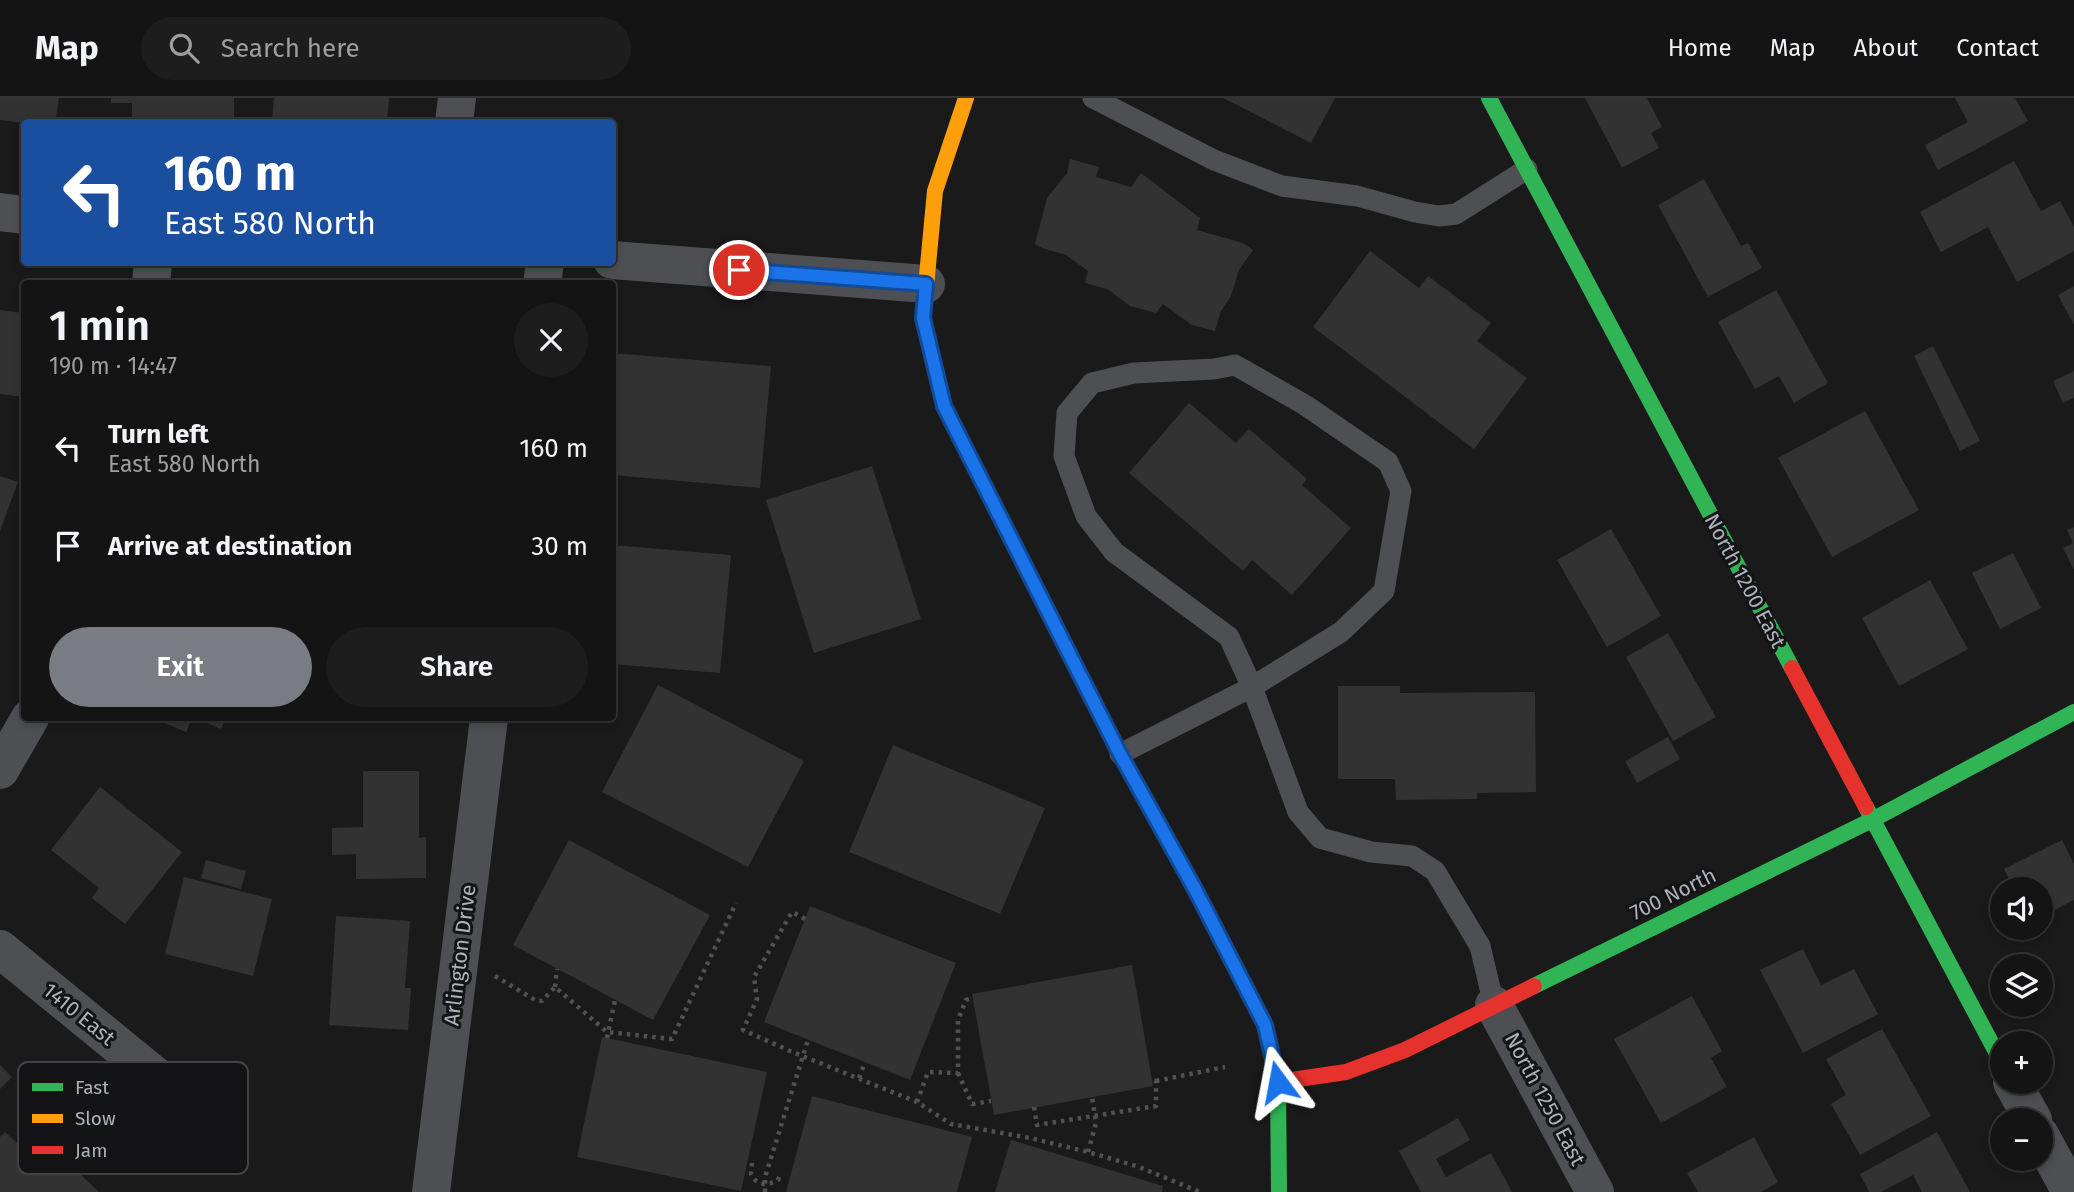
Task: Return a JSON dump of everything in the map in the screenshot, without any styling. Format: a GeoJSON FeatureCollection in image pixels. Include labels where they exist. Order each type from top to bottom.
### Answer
{"type":"FeatureCollection","features":[{"type":"Feature","properties":{"kind":"street"},"geometry":{"type":"LineString","coordinates":[[454,119],[457,98]]}},
{"type":"Feature","properties":{"kind":"street"},"geometry":{"type":"LineString","coordinates":[[966,98],[935,191],[923,318],[944,406],[1120,754],[1196,891],[1265,1025],[1278,1082],[1279,1192]]}},
{"type":"Feature","properties":{"kind":"street","name":"North 1200 East"},"geometry":{"type":"LineString","coordinates":[[1489,98],[1990,1041]]}},
{"type":"Feature","properties":{"kind":"street"},"geometry":{"type":"LineString","coordinates":[[0,212],[21,215]]}},
{"type":"Feature","properties":{"kind":"street"},"geometry":{"type":"LineString","coordinates":[[616,260],[926,284]]}},
{"type":"Feature","properties":{"kind":"street","name":"700 North"},"geometry":{"type":"LineString","coordinates":[[1278,1082],[1346,1072],[1405,1050],[1872,820],[2074,712]]}},
{"type":"Feature","properties":{"kind":"street"},"geometry":{"type":"LineString","coordinates":[[0,770],[28,721]]}},
{"type":"Feature","properties":{"kind":"street","name":"Arlington Drive"},"geometry":{"type":"LineString","coordinates":[[431,1192],[489,721]]}},
{"type":"Feature","properties":{"kind":"street","name":"1410 East"},"geometry":{"type":"LineString","coordinates":[[0,949],[138,1062]]}},
{"type":"Feature","properties":{"kind":"street","name":"North 1250 East"},"geometry":{"type":"LineString","coordinates":[[1494,1005],[1595,1192]]}},
{"type":"Feature","properties":{"kind":"street"},"geometry":{"type":"LineString","coordinates":[[2053,1159],[2071,1192]]}},
{"type":"Feature","properties":{"kind":"lane"},"geometry":{"type":"LineString","coordinates":[[1093,98],[1214,160],[1282,186],[1357,196],[1415,212],[1440,216],[1456,214],[1527,169]]}},
{"type":"Feature","properties":{"kind":"lane"},"geometry":{"type":"LineString","coordinates":[[1120,754],[1252,687],[1341,632],[1384,591],[1401,491],[1388,462],[1306,405],[1235,365],[1213,369],[1134,373],[1092,383],[1067,413],[1064,456],[1086,516],[1114,552],[1229,637],[1252,687],[1298,812],[1320,838],[1371,852],[1412,856],[1435,871],[1480,946],[1494,1005]]}},
{"type":"Feature","properties":{"kind":"path"},"geometry":{"type":"LineString","coordinates":[[555,987],[607,1035],[672,1039],[736,904]]}},
{"type":"Feature","properties":{"kind":"path"},"geometry":{"type":"LineString","coordinates":[[804,919],[792,912],[754,977],[757,999],[743,1030],[917,1102],[951,1124],[1030,1138],[1088,1152],[1139,1167],[1200,1192]]}},
{"type":"Feature","properties":{"kind":"path"},"geometry":{"type":"LineString","coordinates":[[495,976],[535,1000],[542,1001],[555,987],[557,969]]}},
{"type":"Feature","properties":{"kind":"path"},"geometry":{"type":"LineString","coordinates":[[972,998],[966,1000],[958,1020],[958,1073],[972,1104],[991,1101]]}},
{"type":"Feature","properties":{"kind":"path"},"geometry":{"type":"LineString","coordinates":[[607,1035],[615,1000]]}},
{"type":"Feature","properties":{"kind":"path"},"geometry":{"type":"LineString","coordinates":[[765,1192],[765,1177],[808,1040]]}},
{"type":"Feature","properties":{"kind":"path"},"geometry":{"type":"LineString","coordinates":[[859,1078],[865,1062]]}},
{"type":"Feature","properties":{"kind":"path"},"geometry":{"type":"LineString","coordinates":[[1034,1107],[1037,1125],[1156,1106],[1154,1081],[1225,1067]]}},
{"type":"Feature","properties":{"kind":"path"},"geometry":{"type":"LineString","coordinates":[[917,1102],[928,1072],[958,1073]]}},
{"type":"Feature","properties":{"kind":"path"},"geometry":{"type":"LineString","coordinates":[[1088,1152],[1096,1123],[1093,1097]]}},
{"type":"Feature","properties":{"kind":"path"},"geometry":{"type":"LineString","coordinates":[[752,1163],[753,1179],[765,1185],[778,1180],[779,1177]]}},
{"type":"Feature","properties":{"kind":"building"},"geometry":{"type":"Polygon","coordinates":[[[0,98],[59,98],[56,119],[21,119],[21,123],[0,120],[0,98]]]}},
{"type":"Feature","properties":{"kind":"building"},"geometry":{"type":"Polygon","coordinates":[[[111,98],[234,98],[234,119],[132,119],[132,103],[111,103],[111,98]]]}},
{"type":"Feature","properties":{"kind":"building"},"geometry":{"type":"Polygon","coordinates":[[[274,98],[389,98],[387,119],[272,119],[274,98]]]}},
{"type":"Feature","properties":{"kind":"building"},"geometry":{"type":"Polygon","coordinates":[[[1223,98],[1335,98],[1311,143],[1223,98]]]}},
{"type":"Feature","properties":{"kind":"building"},"geometry":{"type":"Polygon","coordinates":[[[1585,98],[1647,98],[1662,127],[1651,133],[1659,148],[1622,168],[1585,98]]]}},
{"type":"Feature","properties":{"kind":"building"},"geometry":{"type":"Polygon","coordinates":[[[1955,98],[2015,98],[2028,121],[1938,170],[1925,145],[1968,122],[1955,98]]]}},
{"type":"Feature","properties":{"kind":"building"},"geometry":{"type":"Polygon","coordinates":[[[1070,159],[1099,167],[1096,177],[1131,187],[1141,173],[1200,218],[1197,230],[1243,243],[1253,250],[1239,270],[1215,331],[1192,325],[1163,304],[1156,313],[1130,306],[1107,289],[1085,283],[1088,271],[1066,255],[1035,244],[1047,198],[1067,173],[1070,159]]]}},
{"type":"Feature","properties":{"kind":"building"},"geometry":{"type":"Polygon","coordinates":[[[2014,161],[2041,211],[2060,201],[2074,227],[2074,251],[2017,282],[1988,227],[1941,252],[1920,212],[2014,161]]]}},
{"type":"Feature","properties":{"kind":"building"},"geometry":{"type":"Polygon","coordinates":[[[1704,179],[1741,246],[1748,243],[1762,268],[1708,297],[1658,205],[1704,179]]]}},
{"type":"Feature","properties":{"kind":"building"},"geometry":{"type":"Polygon","coordinates":[[[1370,251],[1419,288],[1428,276],[1491,323],[1477,341],[1527,378],[1474,449],[1313,327],[1370,251]]]}},
{"type":"Feature","properties":{"kind":"building"},"geometry":{"type":"Polygon","coordinates":[[[2074,286],[2074,325],[2058,295],[2074,286]]]}},
{"type":"Feature","properties":{"kind":"building"},"geometry":{"type":"Polygon","coordinates":[[[1776,290],[1828,383],[1794,403],[1779,376],[1755,389],[1718,322],[1776,290]]]}},
{"type":"Feature","properties":{"kind":"building"},"geometry":{"type":"Polygon","coordinates":[[[0,310],[21,313],[21,397],[0,394],[0,310]]]}},
{"type":"Feature","properties":{"kind":"building"},"geometry":{"type":"Polygon","coordinates":[[[1933,346],[1980,441],[1960,451],[1914,356],[1933,346]]]}},
{"type":"Feature","properties":{"kind":"building"},"geometry":{"type":"Polygon","coordinates":[[[616,353],[771,366],[760,488],[616,475],[616,353]]]}},
{"type":"Feature","properties":{"kind":"building"},"geometry":{"type":"Polygon","coordinates":[[[2074,371],[2074,398],[2063,403],[2053,381],[2074,371]]]}},
{"type":"Feature","properties":{"kind":"building"},"geometry":{"type":"Polygon","coordinates":[[[1189,403],[1236,443],[1249,429],[1307,479],[1302,485],[1351,528],[1292,595],[1252,560],[1243,571],[1129,473],[1189,403]]]}},
{"type":"Feature","properties":{"kind":"building"},"geometry":{"type":"Polygon","coordinates":[[[1865,411],[1919,510],[1832,557],[1778,458],[1865,411]]]}},
{"type":"Feature","properties":{"kind":"building"},"geometry":{"type":"Polygon","coordinates":[[[872,466],[921,619],[814,653],[766,500],[872,466]]]}},
{"type":"Feature","properties":{"kind":"building"},"geometry":{"type":"Polygon","coordinates":[[[0,476],[18,482],[0,531],[0,476]]]}},
{"type":"Feature","properties":{"kind":"building"},"geometry":{"type":"Polygon","coordinates":[[[2074,527],[2074,570],[2063,548],[2073,543],[2067,530],[2074,527]]]}},
{"type":"Feature","properties":{"kind":"building"},"geometry":{"type":"Polygon","coordinates":[[[1611,529],[1661,616],[1607,647],[1557,560],[1611,529]]]}},
{"type":"Feature","properties":{"kind":"building"},"geometry":{"type":"Polygon","coordinates":[[[616,545],[731,555],[720,673],[616,664],[616,545]]]}},
{"type":"Feature","properties":{"kind":"building"},"geometry":{"type":"Polygon","coordinates":[[[2013,553],[2041,608],[2000,629],[1972,573],[2013,553]]]}},
{"type":"Feature","properties":{"kind":"building"},"geometry":{"type":"Polygon","coordinates":[[[1930,580],[1968,649],[1899,686],[1862,618],[1930,580]]]}},
{"type":"Feature","properties":{"kind":"building"},"geometry":{"type":"Polygon","coordinates":[[[1668,633],[1716,717],[1673,741],[1626,657],[1668,633]]]}},
{"type":"Feature","properties":{"kind":"building"},"geometry":{"type":"Polygon","coordinates":[[[658,685],[804,761],[748,867],[602,792],[658,685]]]}},
{"type":"Feature","properties":{"kind":"building"},"geometry":{"type":"Polygon","coordinates":[[[1338,686],[1400,686],[1400,693],[1535,692],[1536,792],[1477,793],[1477,799],[1396,800],[1395,779],[1338,779],[1338,686]]]}},
{"type":"Feature","properties":{"kind":"building"},"geometry":{"type":"Polygon","coordinates":[[[160,721],[191,721],[186,732],[160,721]]]}},
{"type":"Feature","properties":{"kind":"building"},"geometry":{"type":"Polygon","coordinates":[[[203,721],[225,721],[221,729],[203,721]]]}},
{"type":"Feature","properties":{"kind":"building"},"geometry":{"type":"Polygon","coordinates":[[[1668,737],[1680,759],[1637,783],[1625,761],[1668,737]]]}},
{"type":"Feature","properties":{"kind":"building"},"geometry":{"type":"Polygon","coordinates":[[[893,745],[1045,808],[1000,914],[849,852],[893,745]]]}},
{"type":"Feature","properties":{"kind":"building"},"geometry":{"type":"Polygon","coordinates":[[[363,771],[419,771],[419,838],[426,837],[426,878],[356,879],[356,854],[332,855],[332,828],[363,827],[363,771]]]}},
{"type":"Feature","properties":{"kind":"building"},"geometry":{"type":"Polygon","coordinates":[[[100,787],[182,852],[125,924],[92,898],[99,888],[51,850],[100,787]]]}},
{"type":"Feature","properties":{"kind":"building"},"geometry":{"type":"Polygon","coordinates":[[[569,840],[710,915],[653,1020],[513,945],[569,840]]]}},
{"type":"Feature","properties":{"kind":"building"},"geometry":{"type":"Polygon","coordinates":[[[2062,840],[2074,864],[2074,900],[2053,910],[2053,877],[2008,877],[2004,869],[2062,840]]]}},
{"type":"Feature","properties":{"kind":"building"},"geometry":{"type":"Polygon","coordinates":[[[206,860],[246,871],[241,889],[201,878],[206,860]]]}},
{"type":"Feature","properties":{"kind":"building"},"geometry":{"type":"Polygon","coordinates":[[[184,877],[272,899],[253,976],[165,954],[184,877]]]}},
{"type":"Feature","properties":{"kind":"building"},"geometry":{"type":"Polygon","coordinates":[[[810,906],[956,963],[910,1080],[764,1022],[810,906]]]}},
{"type":"Feature","properties":{"kind":"building"},"geometry":{"type":"Polygon","coordinates":[[[336,916],[410,921],[405,988],[411,988],[408,1030],[329,1025],[336,916]]]}},
{"type":"Feature","properties":{"kind":"building"},"geometry":{"type":"Polygon","coordinates":[[[1803,949],[1821,985],[1854,969],[1878,1014],[1803,1053],[1760,970],[1803,949]]]}},
{"type":"Feature","properties":{"kind":"building"},"geometry":{"type":"Polygon","coordinates":[[[1132,965],[1153,1086],[994,1115],[972,994],[1132,965]]]}},
{"type":"Feature","properties":{"kind":"building"},"geometry":{"type":"Polygon","coordinates":[[[1692,996],[1722,1051],[1711,1058],[1727,1087],[1661,1123],[1614,1039],[1692,996]]]}},
{"type":"Feature","properties":{"kind":"building"},"geometry":{"type":"Polygon","coordinates":[[[1882,1029],[1931,1116],[1860,1155],[1831,1104],[1846,1095],[1826,1059],[1882,1029]]]}},
{"type":"Feature","properties":{"kind":"building"},"geometry":{"type":"Polygon","coordinates":[[[602,1037],[767,1072],[741,1191],[577,1157],[602,1037]]]}},
{"type":"Feature","properties":{"kind":"building"},"geometry":{"type":"Polygon","coordinates":[[[0,1065],[12,1077],[0,1089],[0,1065]]]}},
{"type":"Feature","properties":{"kind":"building"},"geometry":{"type":"Polygon","coordinates":[[[812,1096],[972,1137],[957,1192],[786,1192],[812,1096]]]}},
{"type":"Feature","properties":{"kind":"building"},"geometry":{"type":"Polygon","coordinates":[[[1458,1118],[1470,1140],[1436,1159],[1446,1177],[1491,1153],[1512,1192],[1421,1192],[1399,1151],[1458,1118]]]}},
{"type":"Feature","properties":{"kind":"building"},"geometry":{"type":"Polygon","coordinates":[[[5,1132],[18,1144],[18,1174],[80,1174],[99,1192],[0,1192],[0,1137],[5,1132]]]}},
{"type":"Feature","properties":{"kind":"building"},"geometry":{"type":"Polygon","coordinates":[[[1937,1132],[1970,1192],[1922,1192],[1913,1175],[1881,1192],[1869,1192],[1860,1174],[1937,1132]]]}},
{"type":"Feature","properties":{"kind":"building"},"geometry":{"type":"Polygon","coordinates":[[[1754,1137],[1778,1182],[1761,1192],[1698,1192],[1687,1173],[1754,1137]]]}},
{"type":"Feature","properties":{"kind":"building"},"geometry":{"type":"Polygon","coordinates":[[[1011,1140],[1163,1186],[1162,1192],[995,1192],[1011,1140]]]}},
{"type":"Feature","properties":{"kind":"traffic: fast"},"geometry":{"type":"LineString","coordinates":[[1489,98],[1792,668]]}},
{"type":"Feature","properties":{"kind":"traffic: fast"},"geometry":{"type":"LineString","coordinates":[[949,417],[1120,754],[1196,891],[1265,1025],[1278,1082],[1279,1192]]}},
{"type":"Feature","properties":{"kind":"traffic: fast"},"geometry":{"type":"LineString","coordinates":[[1534,986],[1872,820],[2074,712]]}},
{"type":"Feature","properties":{"kind":"traffic: fast"},"geometry":{"type":"LineString","coordinates":[[1866,807],[1990,1040]]}},
{"type":"Feature","properties":{"kind":"traffic: slow"},"geometry":{"type":"LineString","coordinates":[[949,417],[923,318],[935,191],[966,98]]}},
{"type":"Feature","properties":{"kind":"traffic: jam"},"geometry":{"type":"LineString","coordinates":[[1792,668],[1866,807]]}},
{"type":"Feature","properties":{"kind":"traffic: jam"},"geometry":{"type":"LineString","coordinates":[[1278,1082],[1346,1072],[1405,1050],[1534,986]]}},
{"type":"Feature","properties":{"kind":"route"},"geometry":{"type":"LineString","coordinates":[[739,270],[926,284],[923,318],[944,406],[1120,754],[1196,891],[1265,1025],[1278,1082]]}}]}
